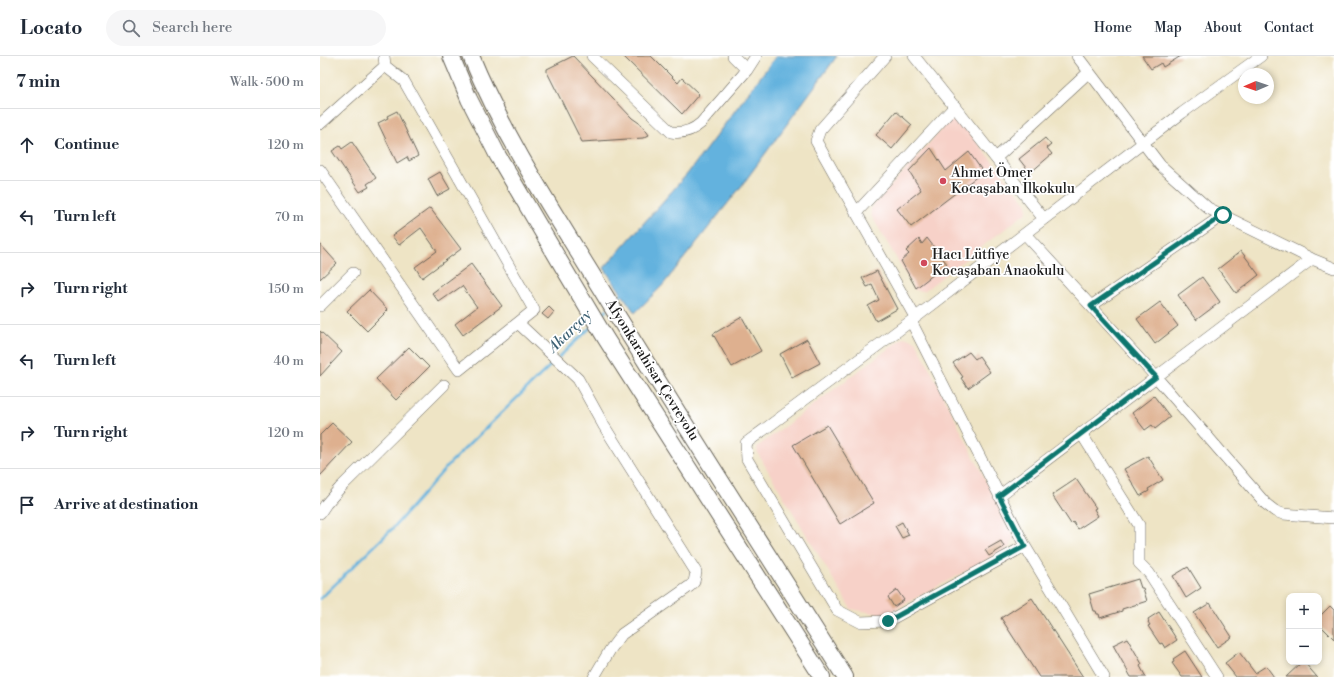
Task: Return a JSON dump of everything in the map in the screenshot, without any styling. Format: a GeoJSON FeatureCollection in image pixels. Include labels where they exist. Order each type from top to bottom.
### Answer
{"type":"FeatureCollection","features":[{"type":"Feature","properties":{"kind":"highway","name":"Afyonkarahisar Çevreyolu"},"geometry":{"type":"LineString","coordinates":[[451,56],[469,100],[498,156],[606,339],[822,677]]}},
{"type":"Feature","properties":{"kind":"highway","name":"Afyonkarahisar Çevreyolu"},"geometry":{"type":"LineString","coordinates":[[472,56],[483,85],[508,136],[625,328],[845,677]]}},
{"type":"Feature","properties":{"kind":"street"},"geometry":{"type":"LineString","coordinates":[[592,56],[671,132],[676,133],[692,130],[701,123],[747,70],[756,56]]}},
{"type":"Feature","properties":{"kind":"street"},"geometry":{"type":"LineString","coordinates":[[733,56],[747,70]]}},
{"type":"Feature","properties":{"kind":"street"},"geometry":{"type":"LineString","coordinates":[[885,56],[820,130],[816,141],[913,319],[1025,546],[1104,677]]}},
{"type":"Feature","properties":{"kind":"street"},"geometry":{"type":"LineString","coordinates":[[914,56],[1044,219]]}},
{"type":"Feature","properties":{"kind":"street"},"geometry":{"type":"LineString","coordinates":[[1076,56],[1160,165],[1197,199],[1208,208],[1312,259],[1334,268]]}},
{"type":"Feature","properties":{"kind":"street"},"geometry":{"type":"LineString","coordinates":[[1025,546],[888,621],[860,622],[837,610],[747,459],[746,443],[1261,56]]}},
{"type":"Feature","properties":{"kind":"street"},"geometry":{"type":"LineString","coordinates":[[320,124],[384,61],[404,81],[534,310],[459,370],[320,170]]}},
{"type":"Feature","properties":{"kind":"street"},"geometry":{"type":"LineString","coordinates":[[996,158],[1089,72]]}},
{"type":"Feature","properties":{"kind":"street"},"geometry":{"type":"LineString","coordinates":[[856,213],[955,106]]}},
{"type":"Feature","properties":{"kind":"street"},"geometry":{"type":"LineString","coordinates":[[1091,306],[1223,215]]}},
{"type":"Feature","properties":{"kind":"street"},"geometry":{"type":"LineString","coordinates":[[1025,234],[1156,377],[1266,504],[1275,511],[1283,514],[1334,518]]}},
{"type":"Feature","properties":{"kind":"street"},"geometry":{"type":"LineString","coordinates":[[999,496],[1312,259]]}},
{"type":"Feature","properties":{"kind":"street"},"geometry":{"type":"LineString","coordinates":[[320,306],[353,273]]}},
{"type":"Feature","properties":{"kind":"street"},"geometry":{"type":"LineString","coordinates":[[518,324],[578,379],[604,426],[696,572],[694,582],[690,586],[622,634],[610,650],[594,677]]}},
{"type":"Feature","properties":{"kind":"street"},"geometry":{"type":"LineString","coordinates":[[320,513],[340,488],[444,385]]}},
{"type":"Feature","properties":{"kind":"street"},"geometry":{"type":"LineString","coordinates":[[1081,433],[1139,525],[1139,563],[1149,573],[1216,677]]}},
{"type":"Feature","properties":{"kind":"shaded area"},"geometry":{"type":"Polygon","coordinates":[[[949,121],[960,121],[1027,204],[1027,212],[924,291],[915,290],[871,215],[871,208],[949,121]]]}},
{"type":"Feature","properties":{"kind":"shaded area"},"geometry":{"type":"Polygon","coordinates":[[[904,337],[916,341],[1014,537],[1010,547],[885,615],[851,609],[758,454],[757,447],[904,337]]]}},
{"type":"Feature","properties":{"kind":"water"},"geometry":{"type":"Polygon","coordinates":[[[776,56],[837,56],[740,188],[662,286],[635,313],[604,268],[688,173],[776,56]]]}},
{"type":"Feature","properties":{"kind":"building"},"geometry":{"type":"Polygon","coordinates":[[[573,56],[632,118],[642,125],[649,135],[643,138],[582,142],[547,72],[547,69],[573,56]]]}},
{"type":"Feature","properties":{"kind":"building"},"geometry":{"type":"Polygon","coordinates":[[[623,56],[651,56],[678,83],[682,78],[699,94],[682,114],[623,56]]]}},
{"type":"Feature","properties":{"kind":"building"},"geometry":{"type":"Polygon","coordinates":[[[1142,56],[1181,56],[1163,67],[1161,63],[1151,69],[1142,56]]]}},
{"type":"Feature","properties":{"kind":"building"},"geometry":{"type":"Polygon","coordinates":[[[397,111],[418,156],[409,161],[407,157],[397,163],[378,123],[397,111]]]}},
{"type":"Feature","properties":{"kind":"building"},"geometry":{"type":"Polygon","coordinates":[[[896,111],[912,125],[892,149],[876,135],[896,111]]]}},
{"type":"Feature","properties":{"kind":"building"},"geometry":{"type":"Polygon","coordinates":[[[1045,138],[1051,145],[1047,148],[1052,154],[1030,173],[1019,159],[1045,138]]]}},
{"type":"Feature","properties":{"kind":"building"},"geometry":{"type":"Polygon","coordinates":[[[352,142],[376,178],[367,184],[369,187],[360,192],[332,151],[340,146],[342,149],[352,142]]]}},
{"type":"Feature","properties":{"kind":"building","name":"Ahmet Ömer Kocaşaban İlkokulu"},"geometry":{"type":"Polygon","coordinates":[[[931,148],[946,171],[969,152],[983,172],[911,227],[897,209],[921,190],[909,171],[931,148]]]}},
{"type":"Feature","properties":{"kind":"building"},"geometry":{"type":"Polygon","coordinates":[[[440,172],[450,189],[437,196],[428,179],[440,172]]]}},
{"type":"Feature","properties":{"kind":"building"},"geometry":{"type":"Polygon","coordinates":[[[430,208],[461,249],[422,278],[415,267],[437,251],[421,228],[399,245],[392,236],[430,208]]]}},
{"type":"Feature","properties":{"kind":"building","name":"Hacı Lütfiye Kocaşaban Anaokulu"},"geometry":{"type":"Polygon","coordinates":[[[927,238],[947,264],[916,288],[901,261],[909,254],[906,251],[919,239],[922,244],[927,238]]]}},
{"type":"Feature","properties":{"kind":"building"},"geometry":{"type":"Polygon","coordinates":[[[320,244],[337,263],[320,279],[320,244]]]}},
{"type":"Feature","properties":{"kind":"building"},"geometry":{"type":"Polygon","coordinates":[[[1241,251],[1259,275],[1236,293],[1218,269],[1241,251]]]}},
{"type":"Feature","properties":{"kind":"building"},"geometry":{"type":"Polygon","coordinates":[[[471,264],[502,306],[463,335],[455,324],[477,307],[462,286],[439,302],[432,293],[471,264]]]}},
{"type":"Feature","properties":{"kind":"building"},"geometry":{"type":"Polygon","coordinates":[[[877,271],[897,309],[876,321],[868,306],[879,300],[872,285],[867,287],[862,278],[877,271]]]}},
{"type":"Feature","properties":{"kind":"building"},"geometry":{"type":"Polygon","coordinates":[[[1202,277],[1220,302],[1196,320],[1178,295],[1202,277]]]}},
{"type":"Feature","properties":{"kind":"building"},"geometry":{"type":"Polygon","coordinates":[[[369,290],[388,310],[367,331],[347,311],[369,290]]]}},
{"type":"Feature","properties":{"kind":"building"},"geometry":{"type":"Polygon","coordinates":[[[1160,302],[1178,326],[1155,344],[1137,319],[1160,302]]]}},
{"type":"Feature","properties":{"kind":"building"},"geometry":{"type":"Polygon","coordinates":[[[549,307],[554,312],[548,319],[542,314],[549,307]]]}},
{"type":"Feature","properties":{"kind":"building"},"geometry":{"type":"Polygon","coordinates":[[[742,317],[761,351],[732,367],[713,334],[742,317]]]}},
{"type":"Feature","properties":{"kind":"building"},"geometry":{"type":"Polygon","coordinates":[[[320,331],[342,352],[320,376],[320,331]]]}},
{"type":"Feature","properties":{"kind":"building"},"geometry":{"type":"Polygon","coordinates":[[[807,339],[820,363],[792,378],[780,354],[807,339]]]}},
{"type":"Feature","properties":{"kind":"building"},"geometry":{"type":"Polygon","coordinates":[[[409,347],[429,367],[396,400],[376,379],[409,347]]]}},
{"type":"Feature","properties":{"kind":"building"},"geometry":{"type":"Polygon","coordinates":[[[969,352],[975,359],[979,356],[990,372],[968,388],[961,378],[963,377],[953,363],[969,352]]]}},
{"type":"Feature","properties":{"kind":"building"},"geometry":{"type":"Polygon","coordinates":[[[1154,396],[1170,417],[1155,429],[1152,425],[1145,430],[1132,413],[1154,396]]]}},
{"type":"Feature","properties":{"kind":"building"},"geometry":{"type":"Polygon","coordinates":[[[332,423],[352,442],[320,476],[320,435],[332,423]]]}},
{"type":"Feature","properties":{"kind":"building"},"geometry":{"type":"Polygon","coordinates":[[[827,425],[874,503],[840,524],[793,445],[827,425]]]}},
{"type":"Feature","properties":{"kind":"building"},"geometry":{"type":"Polygon","coordinates":[[[1148,456],[1163,480],[1140,496],[1124,469],[1148,456]]]}},
{"type":"Feature","properties":{"kind":"building"},"geometry":{"type":"Polygon","coordinates":[[[1076,479],[1096,508],[1094,509],[1098,516],[1078,529],[1073,522],[1071,524],[1052,495],[1076,479]]]}},
{"type":"Feature","properties":{"kind":"building"},"geometry":{"type":"Polygon","coordinates":[[[902,522],[909,535],[902,538],[895,526],[902,522]]]}},
{"type":"Feature","properties":{"kind":"building"},"geometry":{"type":"Polygon","coordinates":[[[1001,541],[1004,547],[989,556],[985,550],[1001,541]]]}},
{"type":"Feature","properties":{"kind":"building"},"geometry":{"type":"Polygon","coordinates":[[[1188,567],[1201,588],[1186,598],[1173,576],[1188,567]]]}},
{"type":"Feature","properties":{"kind":"building"},"geometry":{"type":"Polygon","coordinates":[[[1138,579],[1141,588],[1143,588],[1147,601],[1100,618],[1099,614],[1094,611],[1089,594],[1138,579]]]}},
{"type":"Feature","properties":{"kind":"building"},"geometry":{"type":"Polygon","coordinates":[[[897,590],[904,600],[894,607],[888,597],[897,590]]]}},
{"type":"Feature","properties":{"kind":"building"},"geometry":{"type":"Polygon","coordinates":[[[1032,598],[1083,677],[1039,677],[1001,618],[1032,598]]]}},
{"type":"Feature","properties":{"kind":"building"},"geometry":{"type":"Polygon","coordinates":[[[1210,603],[1232,637],[1217,647],[1194,613],[1210,603]]]}},
{"type":"Feature","properties":{"kind":"building"},"geometry":{"type":"Polygon","coordinates":[[[1330,606],[1334,610],[1334,639],[1322,627],[1322,614],[1330,606]]]}},
{"type":"Feature","properties":{"kind":"building"},"geometry":{"type":"Polygon","coordinates":[[[1159,612],[1177,640],[1165,648],[1162,643],[1160,644],[1148,626],[1150,625],[1148,619],[1159,612]]]}},
{"type":"Feature","properties":{"kind":"building"},"geometry":{"type":"Polygon","coordinates":[[[1127,638],[1142,664],[1140,666],[1146,677],[1131,677],[1113,645],[1127,638]]]}},
{"type":"Feature","properties":{"kind":"building"},"geometry":{"type":"Polygon","coordinates":[[[1185,651],[1202,677],[1182,677],[1172,663],[1174,662],[1173,659],[1185,651]]]}},
{"type":"Feature","properties":{"kind":"building"},"geometry":{"type":"Polygon","coordinates":[[[1239,652],[1255,673],[1266,666],[1274,677],[1236,677],[1225,663],[1239,652]]]}},
{"type":"Feature","properties":{"kind":"building"},"geometry":{"type":"Polygon","coordinates":[[[1299,665],[1307,665],[1317,677],[1286,677],[1299,665]]]}},
{"type":"Feature","properties":{"kind":"waterway","name":"Akarçay"},"geometry":{"type":"LineString","coordinates":[[614,302],[623,293]]}},
{"type":"Feature","properties":{"kind":"waterway","name":"Akarçay"},"geometry":{"type":"LineString","coordinates":[[599,318],[607,310]]}},
{"type":"Feature","properties":{"kind":"waterway","name":"Akarçay"},"geometry":{"type":"LineString","coordinates":[[559,357],[592,326]]}},
{"type":"Feature","properties":{"kind":"waterway","name":"Akarçay"},"geometry":{"type":"LineString","coordinates":[[320,599],[393,528],[451,462],[554,362]]}},
{"type":"Feature","properties":{"kind":"place","name":"Ahmet Ömer Kocaşaban İlkokulu"},"geometry":{"type":"Point","coordinates":[943,181]}},
{"type":"Feature","properties":{"kind":"place","name":"Hacı Lütfiye Kocaşaban Anaokulu"},"geometry":{"type":"Point","coordinates":[924,263]}},
{"type":"Feature","properties":{"kind":"route"},"geometry":{"type":"LineString","coordinates":[[888,621],[1025,546],[999,496],[1156,377],[1091,306],[1223,215]]}}]}
